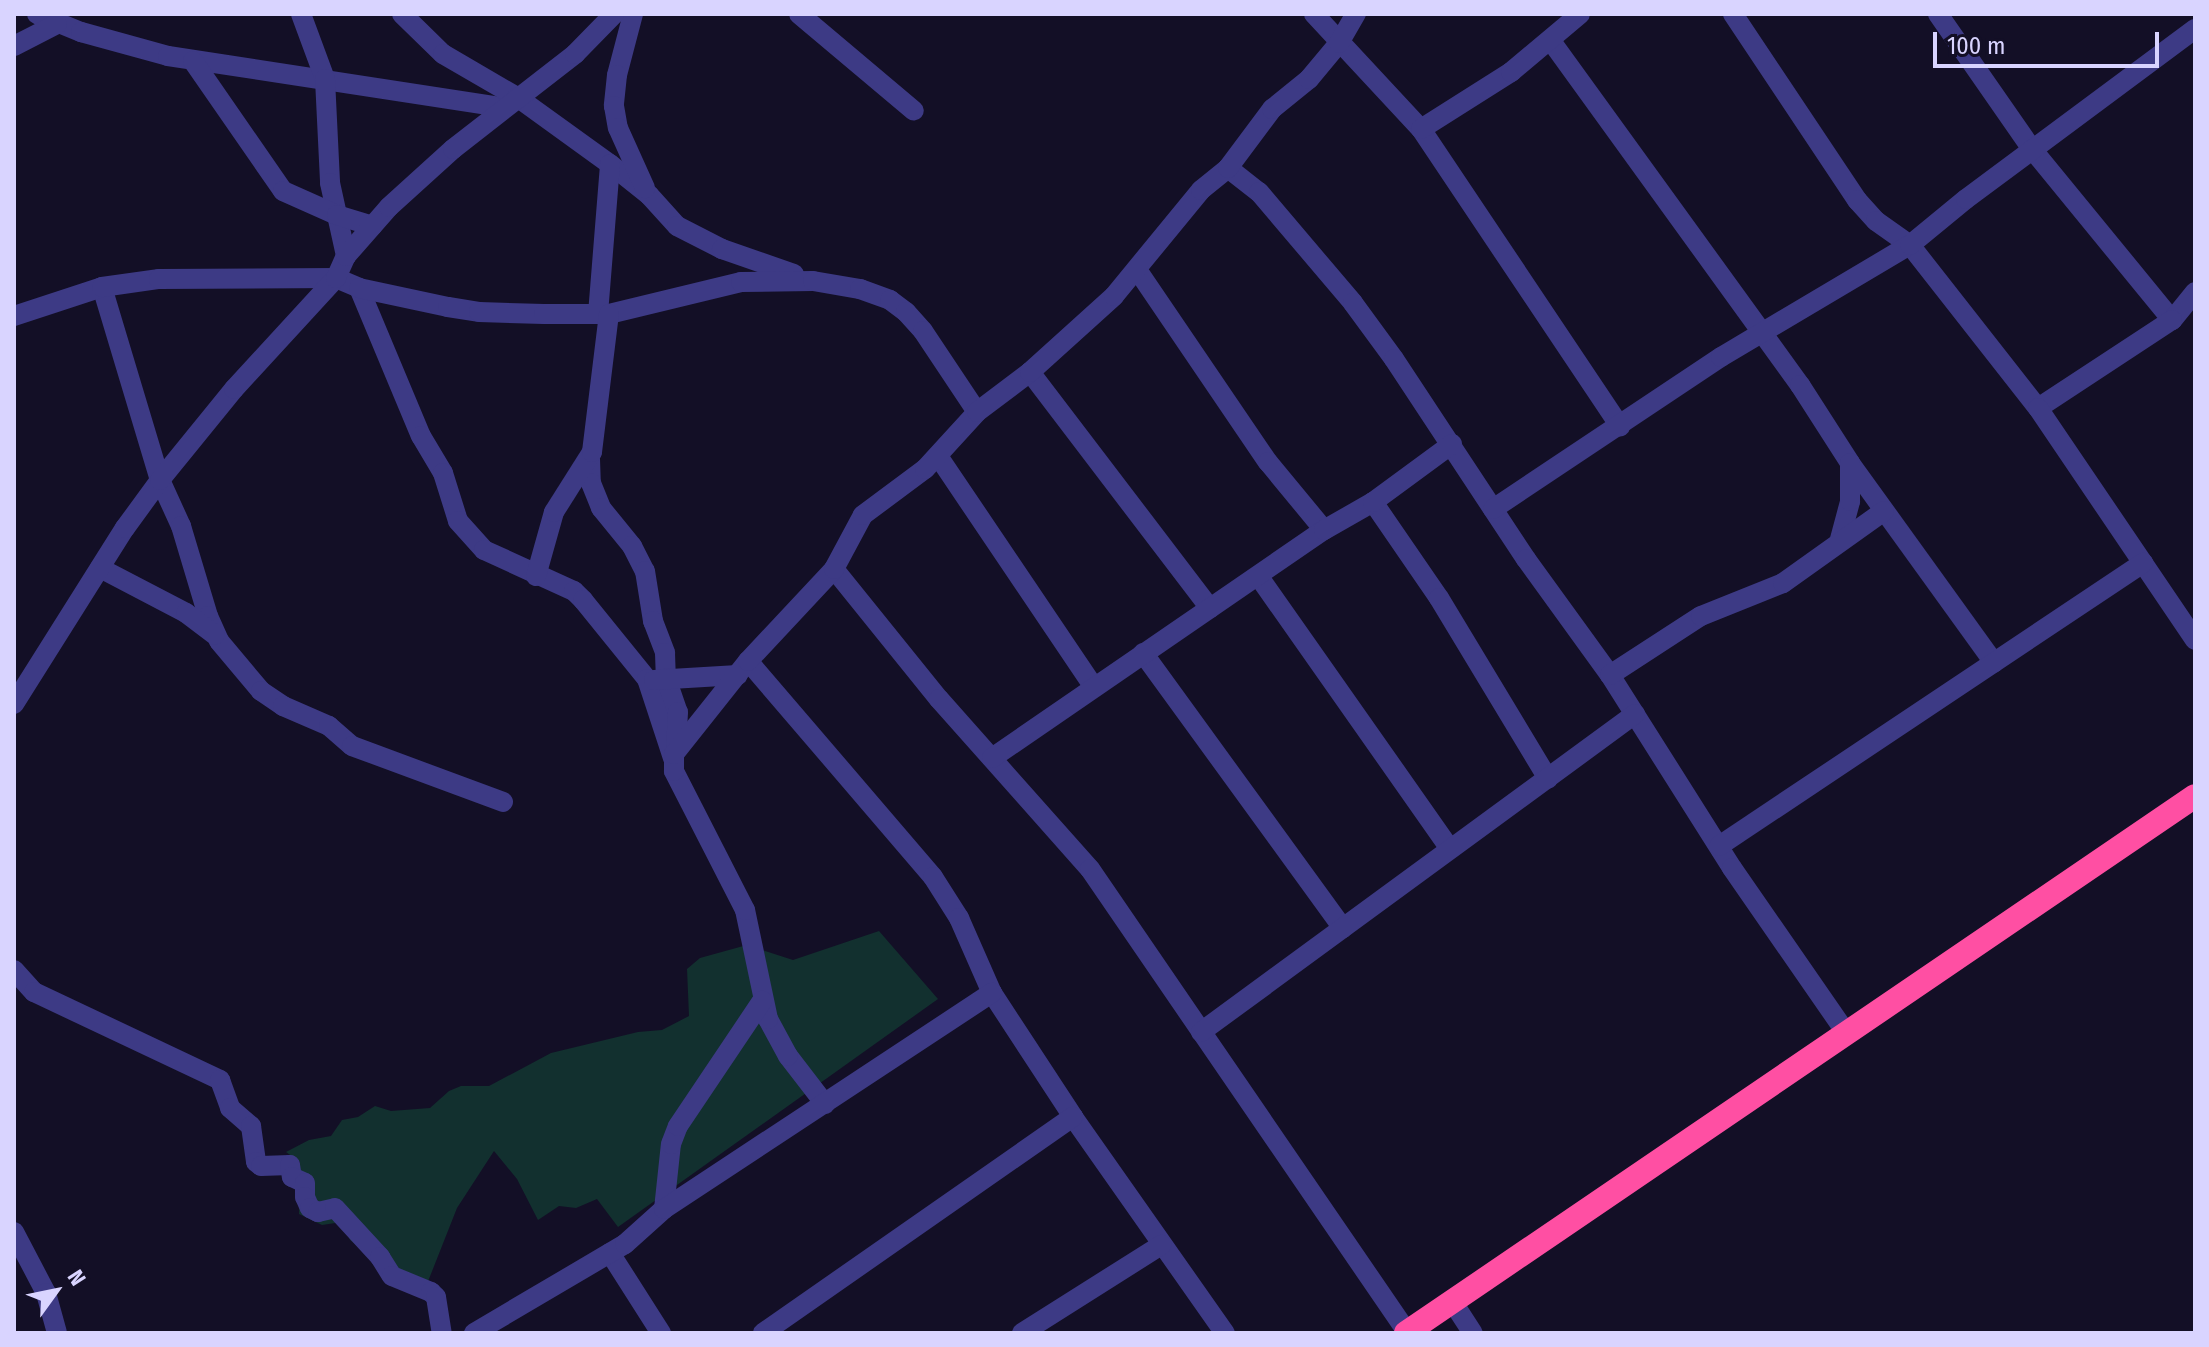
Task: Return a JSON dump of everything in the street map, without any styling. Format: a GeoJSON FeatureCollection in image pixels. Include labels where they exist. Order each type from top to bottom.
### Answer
{"type":"FeatureCollection","features":[{"type":"Feature","properties":{"kind":"highway"},"geometry":{"type":"LineString","coordinates":[[1406,1333],[1845,1031],[2195,796]]}},
{"type":"Feature","properties":{"kind":"street"},"geometry":{"type":"LineString","coordinates":[[37,14],[57,24],[193,61],[510,102]]}},
{"type":"Feature","properties":{"kind":"street"},"geometry":{"type":"LineString","coordinates":[[301,14],[325,79],[330,183],[346,256]]}},
{"type":"Feature","properties":{"kind":"street"},"geometry":{"type":"LineString","coordinates":[[402,14],[443,54],[510,102],[610,164],[649,195],[683,230],[722,249],[813,281],[860,289],[890,300],[923,331],[977,412]]}},
{"type":"Feature","properties":{"kind":"street"},"geometry":{"type":"LineString","coordinates":[[14,704],[160,480],[234,389],[336,278],[346,256],[372,226],[453,149],[575,54],[614,14]]}},
{"type":"Feature","properties":{"kind":"street"},"geometry":{"type":"LineString","coordinates":[[633,14],[617,75],[614,106],[618,128],[649,195]]}},
{"type":"Feature","properties":{"kind":"street"},"geometry":{"type":"LineString","coordinates":[[799,14],[914,111]]}},
{"type":"Feature","properties":{"kind":"street"},"geometry":{"type":"LineString","coordinates":[[1314,14],[1421,129],[1620,426]]}},
{"type":"Feature","properties":{"kind":"street"},"geometry":{"type":"LineString","coordinates":[[675,754],[743,668],[834,569],[863,515],[938,456],[977,412],[1030,372],[1138,271],[1201,190],[1228,168],[1272,109],[1309,79],[1339,43],[1356,14]]}},
{"type":"Feature","properties":{"kind":"street"},"geometry":{"type":"LineString","coordinates":[[1421,129],[1551,41],[1580,14]]}},
{"type":"Feature","properties":{"kind":"street"},"geometry":{"type":"LineString","coordinates":[[1733,14],[1857,200],[1876,221],[1910,245],[2038,408],[2195,640]]}},
{"type":"Feature","properties":{"kind":"street"},"geometry":{"type":"LineString","coordinates":[[1938,14],[2032,149],[2172,320]]}},
{"type":"Feature","properties":{"kind":"street"},"geometry":{"type":"LineString","coordinates":[[14,46],[57,24]]}},
{"type":"Feature","properties":{"kind":"street"},"geometry":{"type":"LineString","coordinates":[[1493,509],[1760,333],[1910,245],[2032,149],[2195,29]]}},
{"type":"Feature","properties":{"kind":"street"},"geometry":{"type":"LineString","coordinates":[[1551,41],[1800,385],[1850,463],[1994,663]]}},
{"type":"Feature","properties":{"kind":"street"},"geometry":{"type":"LineString","coordinates":[[193,61],[283,191],[337,215],[372,226]]}},
{"type":"Feature","properties":{"kind":"street"},"geometry":{"type":"LineString","coordinates":[[610,164],[604,314],[590,459],[591,483],[601,508],[632,546],[645,571],[653,621],[665,653],[656,679]]}},
{"type":"Feature","properties":{"kind":"street"},"geometry":{"type":"LineString","coordinates":[[1228,168],[1259,192],[1353,303],[1610,675],[1719,846],[1845,1031]]}},
{"type":"Feature","properties":{"kind":"street"},"geometry":{"type":"LineString","coordinates":[[1138,271],[1268,462],[1324,530]]}},
{"type":"Feature","properties":{"kind":"street"},"geometry":{"type":"LineString","coordinates":[[14,316],[102,287],[159,279],[336,278],[359,288],[479,312],[604,314],[741,282],[813,281]]}},
{"type":"Feature","properties":{"kind":"street"},"geometry":{"type":"LineString","coordinates":[[102,287],[160,480],[181,526],[215,635]]}},
{"type":"Feature","properties":{"kind":"street"},"geometry":{"type":"LineString","coordinates":[[359,288],[421,436],[443,473],[458,521],[484,550],[578,594],[656,679],[675,754],[674,771],[745,910],[762,1001],[778,1041],[825,1104]]}},
{"type":"Feature","properties":{"kind":"street"},"geometry":{"type":"LineString","coordinates":[[2038,408],[2172,320],[2195,292]]}},
{"type":"Feature","properties":{"kind":"street"},"geometry":{"type":"LineString","coordinates":[[1030,372],[1210,608]]}},
{"type":"Feature","properties":{"kind":"street"},"geometry":{"type":"LineString","coordinates":[[992,758],[1324,530],[1373,502],[1452,444]]}},
{"type":"Feature","properties":{"kind":"street"},"geometry":{"type":"LineString","coordinates":[[938,456],[1093,686]]}},
{"type":"Feature","properties":{"kind":"street"},"geometry":{"type":"LineString","coordinates":[[536,576],[554,512],[590,459]]}},
{"type":"Feature","properties":{"kind":"street"},"geometry":{"type":"LineString","coordinates":[[1840,539],[1850,501],[1850,463]]}},
{"type":"Feature","properties":{"kind":"street"},"geometry":{"type":"LineString","coordinates":[[1373,502],[1439,598],[1548,779]]}},
{"type":"Feature","properties":{"kind":"street"},"geometry":{"type":"LineString","coordinates":[[1610,675],[1701,616],[1783,583],[1840,539],[1884,511]]}},
{"type":"Feature","properties":{"kind":"street"},"geometry":{"type":"LineString","coordinates":[[1719,846],[2143,563]]}},
{"type":"Feature","properties":{"kind":"street"},"geometry":{"type":"LineString","coordinates":[[100,568],[186,613],[215,635],[261,691],[283,706],[329,726],[352,746],[503,802]]}},
{"type":"Feature","properties":{"kind":"street"},"geometry":{"type":"LineString","coordinates":[[834,569],[939,699],[1090,869],[1406,1333]]}},
{"type":"Feature","properties":{"kind":"street"},"geometry":{"type":"LineString","coordinates":[[1259,577],[1450,849]]}},
{"type":"Feature","properties":{"kind":"street"},"geometry":{"type":"LineString","coordinates":[[1143,653],[1343,928]]}},
{"type":"Feature","properties":{"kind":"street"},"geometry":{"type":"LineString","coordinates":[[656,679],[743,668]]}},
{"type":"Feature","properties":{"kind":"street"},"geometry":{"type":"LineString","coordinates":[[743,668],[933,877],[959,918],[992,993],[1073,1117],[1225,1333]]}},
{"type":"Feature","properties":{"kind":"street"},"geometry":{"type":"LineString","coordinates":[[1201,1032],[1635,714]]}},
{"type":"Feature","properties":{"kind":"street"},"geometry":{"type":"LineString","coordinates":[[14,970],[34,992],[220,1080],[230,1108],[251,1126],[256,1162],[261,1166],[290,1165],[292,1177],[305,1183],[305,1197],[310,1208],[318,1212],[335,1208],[352,1223],[392,1276],[431,1292],[436,1297],[442,1333]]}},
{"type":"Feature","properties":{"kind":"street"},"geometry":{"type":"LineString","coordinates":[[474,1333],[610,1253],[664,1209],[992,993]]}},
{"type":"Feature","properties":{"kind":"street"},"geometry":{"type":"LineString","coordinates":[[664,1209],[671,1144],[678,1126],[762,1001]]}},
{"type":"Feature","properties":{"kind":"street"},"geometry":{"type":"LineString","coordinates":[[763,1333],[1073,1117]]}},
{"type":"Feature","properties":{"kind":"street"},"geometry":{"type":"LineString","coordinates":[[14,1232],[46,1293],[57,1333]]}},
{"type":"Feature","properties":{"kind":"street"},"geometry":{"type":"LineString","coordinates":[[1022,1333],[1161,1245]]}},
{"type":"Feature","properties":{"kind":"street"},"geometry":{"type":"LineString","coordinates":[[610,1253],[661,1333]]}},
{"type":"Feature","properties":{"kind":"street"},"geometry":{"type":"LineString","coordinates":[[1452,1301],[1473,1333]]}},
{"type":"Feature","properties":{"kind":"green space"},"geometry":{"type":"Polygon","coordinates":[[[879,931],[938,999],[618,1227],[597,1199],[576,1208],[559,1206],[538,1220],[517,1179],[494,1151],[457,1208],[427,1284],[367,1254],[350,1240],[342,1222],[322,1225],[299,1214],[300,1162],[286,1152],[309,1140],[331,1136],[342,1120],[358,1117],[375,1106],[391,1111],[430,1108],[449,1091],[461,1086],[489,1086],[551,1053],[638,1032],[662,1030],[689,1016],[687,969],[700,958],[747,945],[793,960],[879,931]]]}}]}
